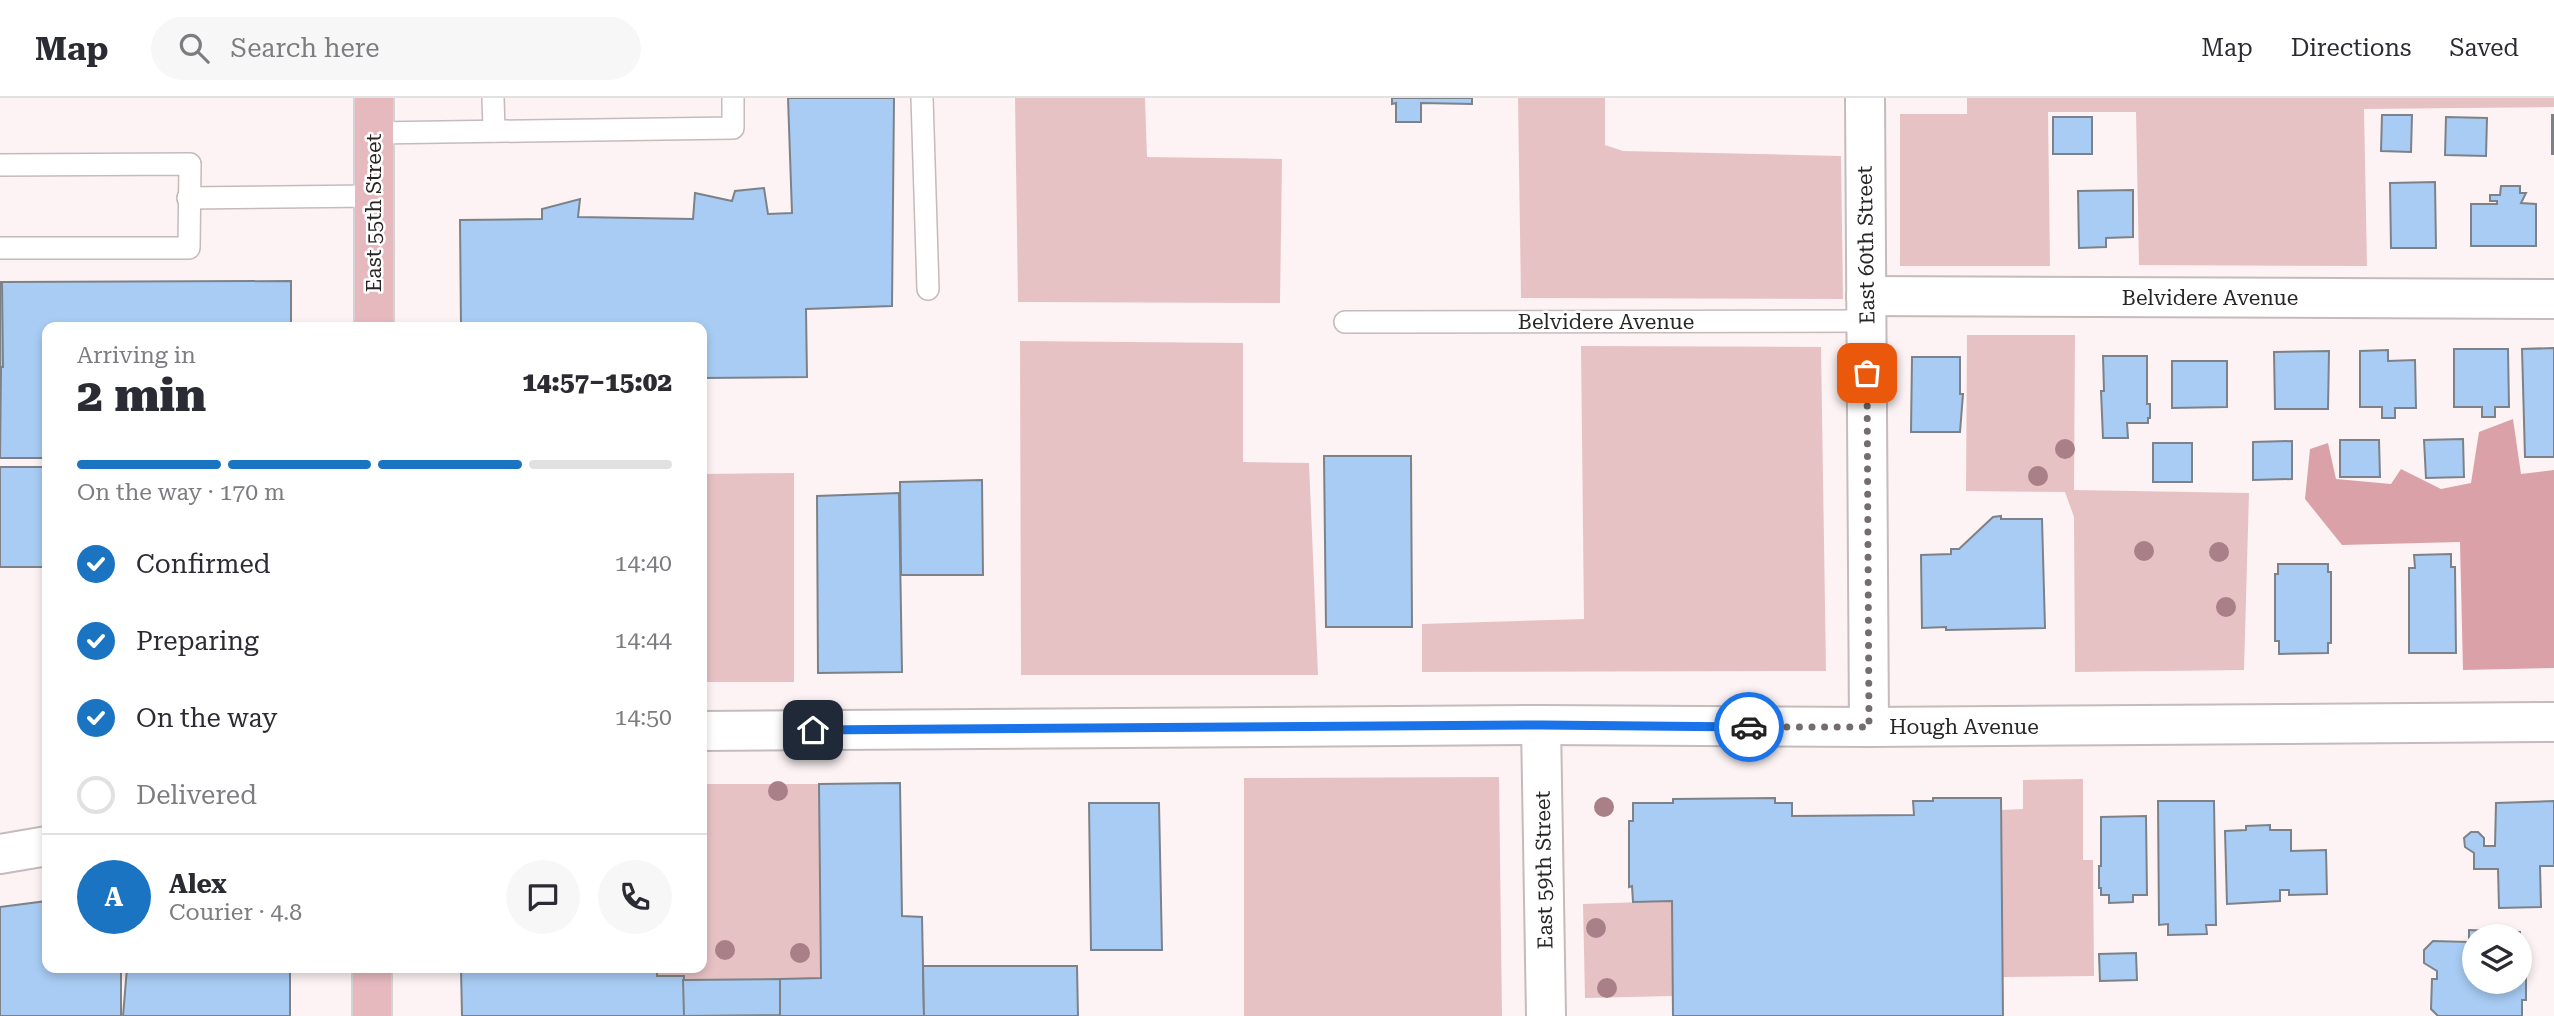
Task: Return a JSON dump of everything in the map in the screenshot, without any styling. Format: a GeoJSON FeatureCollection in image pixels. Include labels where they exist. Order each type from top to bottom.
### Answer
{"type":"FeatureCollection","features":[{"type":"Feature","properties":{"kind":"main road","name":"East 55th Street"},"geometry":{"type":"LineString","coordinates":[[374,116],[374,322]]}},
{"type":"Feature","properties":{"kind":"main road"},"geometry":{"type":"LineString","coordinates":[[372,973],[372,1016]]}},
{"type":"Feature","properties":{"kind":"street","name":"East 60th Street"},"geometry":{"type":"LineString","coordinates":[[1865,98],[1869,727]]}},
{"type":"Feature","properties":{"kind":"street","name":"Belvidere Avenue"},"geometry":{"type":"LineString","coordinates":[[1867,309],[2554,299]]}},
{"type":"Feature","properties":{"kind":"street","name":"Hough Avenue"},"geometry":{"type":"LineString","coordinates":[[707,730],[2554,722]]}},
{"type":"Feature","properties":{"kind":"street","name":"East 59th Street"},"geometry":{"type":"LineString","coordinates":[[1541,725],[1546,1016]]}},
{"type":"Feature","properties":{"kind":"street"},"geometry":{"type":"LineString","coordinates":[[0,854],[42,847]]}},
{"type":"Feature","properties":{"kind":"lane"},"geometry":{"type":"LineString","coordinates":[[493,98],[494,131]]}},
{"type":"Feature","properties":{"kind":"lane"},"geometry":{"type":"LineString","coordinates":[[374,116],[494,131],[733,128],[733,98]]}},
{"type":"Feature","properties":{"kind":"lane"},"geometry":{"type":"LineString","coordinates":[[922,98],[928,289]]}},
{"type":"Feature","properties":{"kind":"lane"},"geometry":{"type":"LineString","coordinates":[[0,164],[190,164],[189,247],[0,248]]}},
{"type":"Feature","properties":{"kind":"lane"},"geometry":{"type":"LineString","coordinates":[[188,198],[374,196]]}},
{"type":"Feature","properties":{"kind":"lane","name":"Belvidere Avenue"},"geometry":{"type":"LineString","coordinates":[[1345,322],[1867,309]]}},
{"type":"Feature","properties":{"kind":"shaded area"},"geometry":{"type":"Polygon","coordinates":[[[1015,98],[1145,98],[1147,157],[1282,159],[1280,303],[1018,302],[1015,98]]]}},
{"type":"Feature","properties":{"kind":"shaded area"},"geometry":{"type":"Polygon","coordinates":[[[1518,98],[1605,98],[1605,145],[1623,151],[1841,156],[1843,299],[1521,298],[1518,98]]]}},
{"type":"Feature","properties":{"kind":"shaded area"},"geometry":{"type":"Polygon","coordinates":[[[1967,98],[2554,98],[2554,107],[2364,109],[2367,266],[2139,265],[2136,112],[2048,112],[2050,266],[1900,266],[1900,114],[1967,114],[1967,98]]]}},
{"type":"Feature","properties":{"kind":"shaded area"},"geometry":{"type":"Polygon","coordinates":[[[1967,335],[2075,335],[2074,490],[2249,493],[2244,670],[2075,672],[2074,517],[2065,492],[1966,491],[1967,335]]]}},
{"type":"Feature","properties":{"kind":"shaded area"},"geometry":{"type":"Polygon","coordinates":[[[1020,341],[1243,343],[1243,462],[1309,463],[1318,675],[1021,675],[1020,341]]]}},
{"type":"Feature","properties":{"kind":"shaded area"},"geometry":{"type":"Polygon","coordinates":[[[1581,346],[1821,347],[1826,671],[1422,672],[1422,624],[1584,619],[1581,346]]]}},
{"type":"Feature","properties":{"kind":"shaded area"},"geometry":{"type":"Polygon","coordinates":[[[2513,419],[2521,474],[2554,470],[2554,668],[2463,670],[2460,542],[2342,545],[2305,499],[2310,449],[2328,443],[2336,479],[2391,484],[2401,469],[2441,489],[2471,483],[2479,432],[2513,419]]]}},
{"type":"Feature","properties":{"kind":"shaded area"},"geometry":{"type":"Polygon","coordinates":[[[794,473],[794,682],[707,682],[707,474],[794,473]]]}},
{"type":"Feature","properties":{"kind":"shaded area"},"geometry":{"type":"Polygon","coordinates":[[[1499,777],[1502,1016],[1244,1016],[1244,778],[1499,777]]]}},
{"type":"Feature","properties":{"kind":"shaded area"},"geometry":{"type":"Polygon","coordinates":[[[2083,779],[2083,860],[2093,860],[2094,976],[2003,977],[2001,810],[2023,809],[2023,780],[2083,779]]]}},
{"type":"Feature","properties":{"kind":"shaded area"},"geometry":{"type":"Polygon","coordinates":[[[707,784],[819,784],[821,978],[683,980],[657,976],[657,973],[707,973],[707,784]]]}},
{"type":"Feature","properties":{"kind":"shaded area"},"geometry":{"type":"Polygon","coordinates":[[[1672,901],[1673,996],[1585,998],[1583,904],[1672,901]]]}},
{"type":"Feature","properties":{"kind":"building"},"geometry":{"type":"Polygon","coordinates":[[[788,98],[894,98],[892,306],[806,309],[807,377],[707,378],[707,322],[461,322],[460,220],[542,219],[542,209],[580,199],[578,217],[693,219],[695,193],[732,201],[735,191],[764,188],[768,214],[792,213],[788,98]]]}},
{"type":"Feature","properties":{"kind":"building"},"geometry":{"type":"Polygon","coordinates":[[[1392,98],[1472,98],[1472,104],[1421,103],[1421,122],[1396,122],[1396,103],[1392,104],[1392,98]]]}},
{"type":"Feature","properties":{"kind":"building"},"geometry":{"type":"Polygon","coordinates":[[[2382,115],[2412,115],[2411,152],[2381,151],[2382,115]]]}},
{"type":"Feature","properties":{"kind":"building"},"geometry":{"type":"Polygon","coordinates":[[[2554,115],[2554,154],[2552,154],[2554,115]]]}},
{"type":"Feature","properties":{"kind":"building"},"geometry":{"type":"Polygon","coordinates":[[[2053,117],[2092,117],[2092,154],[2053,154],[2053,117]]]}},
{"type":"Feature","properties":{"kind":"building"},"geometry":{"type":"Polygon","coordinates":[[[2446,117],[2487,118],[2486,156],[2445,155],[2446,117]]]}},
{"type":"Feature","properties":{"kind":"building"},"geometry":{"type":"Polygon","coordinates":[[[2435,182],[2436,248],[2391,248],[2390,183],[2435,182]]]}},
{"type":"Feature","properties":{"kind":"building"},"geometry":{"type":"Polygon","coordinates":[[[2501,186],[2520,186],[2520,193],[2526,193],[2521,203],[2536,204],[2536,246],[2471,246],[2471,204],[2497,204],[2497,201],[2490,201],[2490,195],[2500,195],[2501,186]]]}},
{"type":"Feature","properties":{"kind":"building"},"geometry":{"type":"Polygon","coordinates":[[[2133,190],[2133,237],[2106,238],[2106,247],[2079,248],[2078,191],[2133,190]]]}},
{"type":"Feature","properties":{"kind":"building"},"geometry":{"type":"Polygon","coordinates":[[[291,281],[291,322],[42,322],[42,458],[0,458],[2,282],[291,281]]]}},
{"type":"Feature","properties":{"kind":"building"},"geometry":{"type":"Polygon","coordinates":[[[2,282],[3,367],[0,367],[2,282]]]}},
{"type":"Feature","properties":{"kind":"building"},"geometry":{"type":"Polygon","coordinates":[[[2554,348],[2554,457],[2525,457],[2522,349],[2554,348]]]}},
{"type":"Feature","properties":{"kind":"building"},"geometry":{"type":"Polygon","coordinates":[[[2454,349],[2508,349],[2509,407],[2495,407],[2495,417],[2482,417],[2482,407],[2454,407],[2454,349]]]}},
{"type":"Feature","properties":{"kind":"building"},"geometry":{"type":"Polygon","coordinates":[[[2388,350],[2388,361],[2415,360],[2416,408],[2395,408],[2395,418],[2382,418],[2382,407],[2360,407],[2360,351],[2388,350]]]}},
{"type":"Feature","properties":{"kind":"building"},"geometry":{"type":"Polygon","coordinates":[[[2329,351],[2328,409],[2275,409],[2274,352],[2329,351]]]}},
{"type":"Feature","properties":{"kind":"building"},"geometry":{"type":"Polygon","coordinates":[[[2103,356],[2147,356],[2147,404],[2150,404],[2150,418],[2148,423],[2127,423],[2128,438],[2103,438],[2103,356]]]}},
{"type":"Feature","properties":{"kind":"building"},"geometry":{"type":"Polygon","coordinates":[[[1912,357],[1960,357],[1960,394],[1963,394],[1960,432],[1911,432],[1912,357]]]}},
{"type":"Feature","properties":{"kind":"building"},"geometry":{"type":"Polygon","coordinates":[[[2172,361],[2227,361],[2227,407],[2172,408],[2172,361]]]}},
{"type":"Feature","properties":{"kind":"building"},"geometry":{"type":"Polygon","coordinates":[[[2463,439],[2464,477],[2426,478],[2424,440],[2463,439]]]}},
{"type":"Feature","properties":{"kind":"building"},"geometry":{"type":"Polygon","coordinates":[[[2340,440],[2379,440],[2380,477],[2340,477],[2340,440]]]}},
{"type":"Feature","properties":{"kind":"building"},"geometry":{"type":"Polygon","coordinates":[[[2292,441],[2292,479],[2253,480],[2253,442],[2292,441]]]}},
{"type":"Feature","properties":{"kind":"building"},"geometry":{"type":"Polygon","coordinates":[[[2153,443],[2192,443],[2192,482],[2153,482],[2153,443]]]}},
{"type":"Feature","properties":{"kind":"building"},"geometry":{"type":"Polygon","coordinates":[[[1324,456],[1411,456],[1412,627],[1326,627],[1324,456]]]}},
{"type":"Feature","properties":{"kind":"building"},"geometry":{"type":"Polygon","coordinates":[[[0,467],[42,467],[42,567],[0,567],[0,467]]]}},
{"type":"Feature","properties":{"kind":"building"},"geometry":{"type":"Polygon","coordinates":[[[982,480],[983,575],[901,575],[900,482],[982,480]]]}},
{"type":"Feature","properties":{"kind":"building"},"geometry":{"type":"Polygon","coordinates":[[[899,493],[902,672],[818,673],[817,496],[899,493]]]}},
{"type":"Feature","properties":{"kind":"building"},"geometry":{"type":"Polygon","coordinates":[[[2001,516],[2001,519],[2042,519],[2045,628],[1922,628],[1921,555],[1951,554],[1951,549],[1959,549],[1993,517],[2001,516]]]}},
{"type":"Feature","properties":{"kind":"building"},"geometry":{"type":"Polygon","coordinates":[[[2451,554],[2451,567],[2455,567],[2456,653],[2409,653],[2409,568],[2415,568],[2414,555],[2451,554]]]}},
{"type":"Feature","properties":{"kind":"building"},"geometry":{"type":"Polygon","coordinates":[[[2278,564],[2328,564],[2328,572],[2331,572],[2331,643],[2328,643],[2328,653],[2279,654],[2279,641],[2275,641],[2275,574],[2278,574],[2278,564]]]}},
{"type":"Feature","properties":{"kind":"building"},"geometry":{"type":"Polygon","coordinates":[[[900,783],[902,916],[922,917],[924,1016],[780,1016],[780,979],[821,978],[819,784],[900,783]]]}},
{"type":"Feature","properties":{"kind":"building"},"geometry":{"type":"Polygon","coordinates":[[[1775,798],[1775,803],[1792,803],[1792,816],[1914,815],[1913,801],[1933,801],[1933,798],[2001,798],[2003,1016],[1673,1016],[1672,901],[1633,902],[1632,886],[1629,887],[1629,821],[1633,821],[1633,803],[1673,803],[1673,799],[1775,798]]]}},
{"type":"Feature","properties":{"kind":"building"},"geometry":{"type":"Polygon","coordinates":[[[2158,801],[2214,801],[2216,925],[2206,925],[2207,934],[2168,935],[2168,924],[2159,925],[2158,801]]]}},
{"type":"Feature","properties":{"kind":"building"},"geometry":{"type":"Polygon","coordinates":[[[2554,801],[2554,866],[2540,866],[2541,907],[2499,908],[2498,869],[2474,869],[2474,853],[2465,847],[2464,838],[2471,832],[2478,832],[2484,838],[2484,846],[2495,846],[2496,803],[2554,801]]]}},
{"type":"Feature","properties":{"kind":"building"},"geometry":{"type":"Polygon","coordinates":[[[1089,803],[1159,803],[1162,950],[1091,950],[1089,803]]]}},
{"type":"Feature","properties":{"kind":"building"},"geometry":{"type":"Polygon","coordinates":[[[2146,816],[2147,895],[2133,895],[2133,902],[2109,903],[2109,895],[2101,895],[2099,888],[2101,817],[2146,816]]]}},
{"type":"Feature","properties":{"kind":"building"},"geometry":{"type":"Polygon","coordinates":[[[2270,825],[2270,830],[2291,830],[2291,851],[2326,850],[2327,894],[2289,895],[2289,890],[2280,890],[2280,901],[2227,904],[2225,831],[2246,830],[2246,826],[2270,825]]]}},
{"type":"Feature","properties":{"kind":"building"},"geometry":{"type":"Polygon","coordinates":[[[42,902],[42,973],[121,973],[121,1016],[0,1016],[0,907],[42,902]]]}},
{"type":"Feature","properties":{"kind":"building"},"geometry":{"type":"Polygon","coordinates":[[[2433,941],[2462,942],[2462,994],[2526,994],[2526,1000],[2522,1000],[2522,1016],[2438,1016],[2431,1009],[2432,979],[2437,979],[2437,971],[2424,963],[2424,950],[2433,941]]]}},
{"type":"Feature","properties":{"kind":"building"},"geometry":{"type":"Polygon","coordinates":[[[2136,953],[2137,980],[2100,981],[2099,954],[2136,953]]]}},
{"type":"Feature","properties":{"kind":"building"},"geometry":{"type":"Polygon","coordinates":[[[923,966],[1077,966],[1078,1016],[924,1016],[923,966]]]}},
{"type":"Feature","properties":{"kind":"building"},"geometry":{"type":"Polygon","coordinates":[[[127,973],[290,973],[290,1016],[123,1016],[127,973]]]}},
{"type":"Feature","properties":{"kind":"building"},"geometry":{"type":"Polygon","coordinates":[[[461,973],[657,973],[657,976],[684,976],[684,1016],[462,1016],[461,973]]]}},
{"type":"Feature","properties":{"kind":"building"},"geometry":{"type":"Polygon","coordinates":[[[780,979],[780,1015],[684,1016],[683,980],[780,979]]]}},
{"type":"Feature","properties":{"kind":"way so far"},"geometry":{"type":"LineString","coordinates":[[1749,727],[1869,727],[1867,373]]}},
{"type":"Feature","properties":{"kind":"route"},"geometry":{"type":"LineString","coordinates":[[813,730],[1541,725],[1749,727]]}}]}
